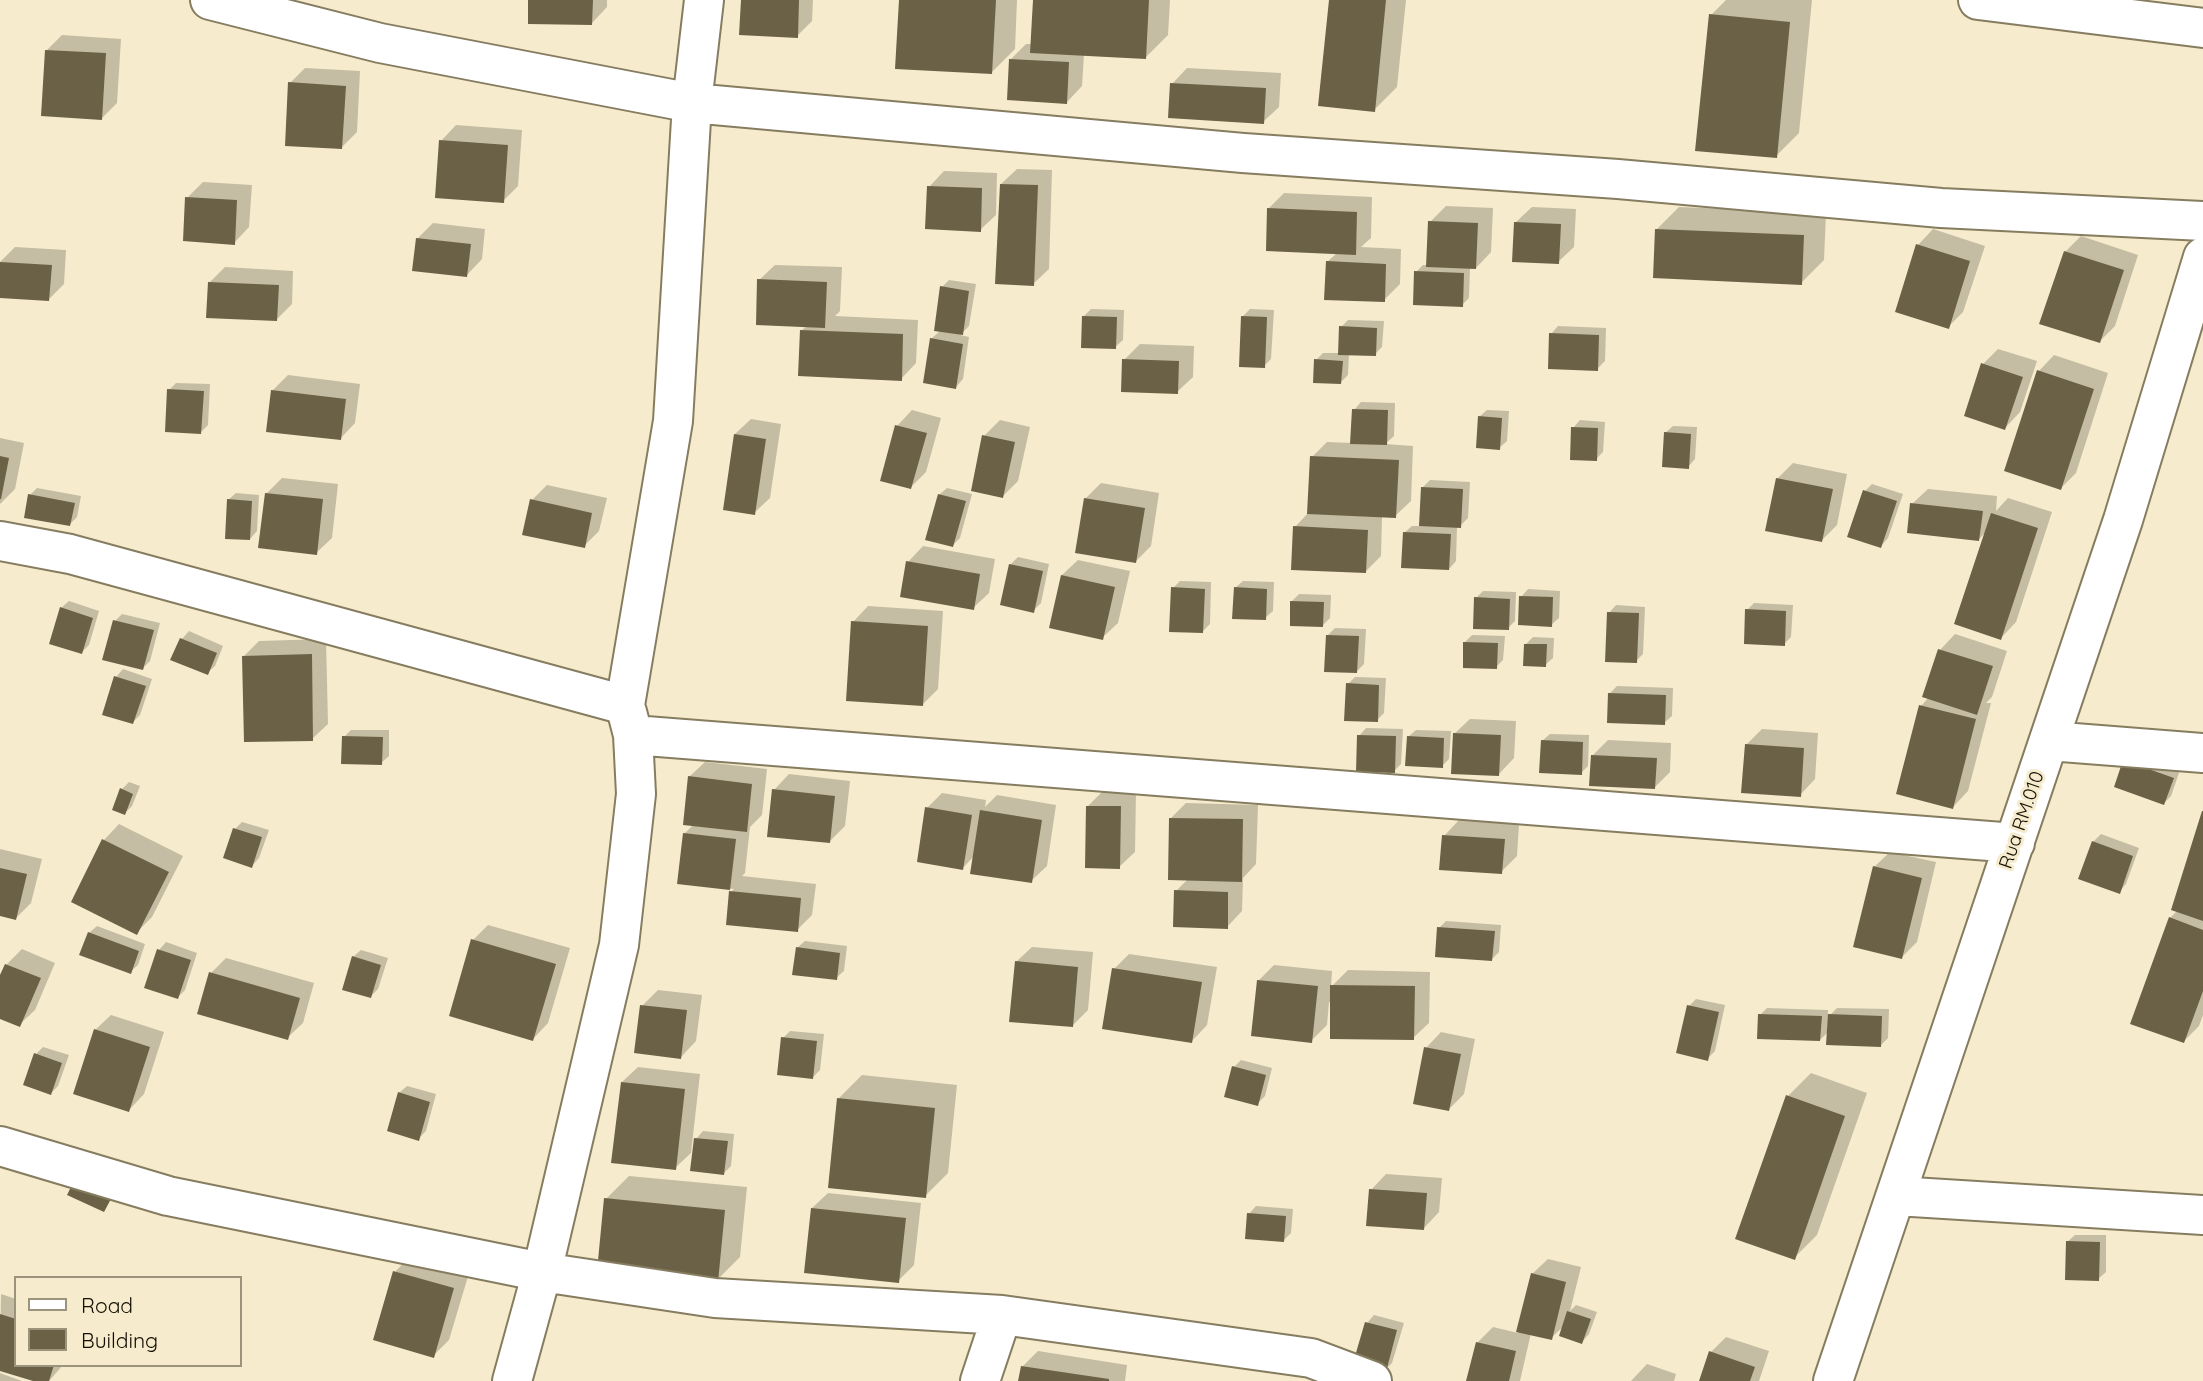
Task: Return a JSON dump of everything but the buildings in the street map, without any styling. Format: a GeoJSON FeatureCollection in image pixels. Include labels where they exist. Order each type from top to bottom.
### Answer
{"type":"FeatureCollection","features":[{"type":"Feature","properties":{"kind":"street"},"geometry":{"type":"LineString","coordinates":[[210,0],[380,43],[692,103],[1243,153],[1618,179],[1941,208],[2203,221]]}},
{"type":"Feature","properties":{"kind":"street"},"geometry":{"type":"LineString","coordinates":[[512,1381],[542,1272],[619,945],[636,794],[629,720],[673,421],[692,103],[704,0]]}},
{"type":"Feature","properties":{"kind":"street"},"geometry":{"type":"LineString","coordinates":[[1978,0],[2203,27]]}},
{"type":"Feature","properties":{"kind":"street","name":"Rua RM.010"},"geometry":{"type":"LineString","coordinates":[[1833,1381],[2123,520],[2203,257]]}},
{"type":"Feature","properties":{"kind":"street"},"geometry":{"type":"LineString","coordinates":[[0,541],[70,554],[629,720],[2015,843]]}},
{"type":"Feature","properties":{"kind":"street"},"geometry":{"type":"LineString","coordinates":[[2049,741],[2203,753]]}},
{"type":"Feature","properties":{"kind":"street"},"geometry":{"type":"LineString","coordinates":[[0,1146],[168,1196],[542,1272],[715,1297],[1002,1315],[1311,1358],[1372,1381]]}},
{"type":"Feature","properties":{"kind":"street"},"geometry":{"type":"LineString","coordinates":[[1896,1196],[2203,1215]]}},
{"type":"Feature","properties":{"kind":"street"},"geometry":{"type":"LineString","coordinates":[[980,1381],[1002,1315]]}}]}
